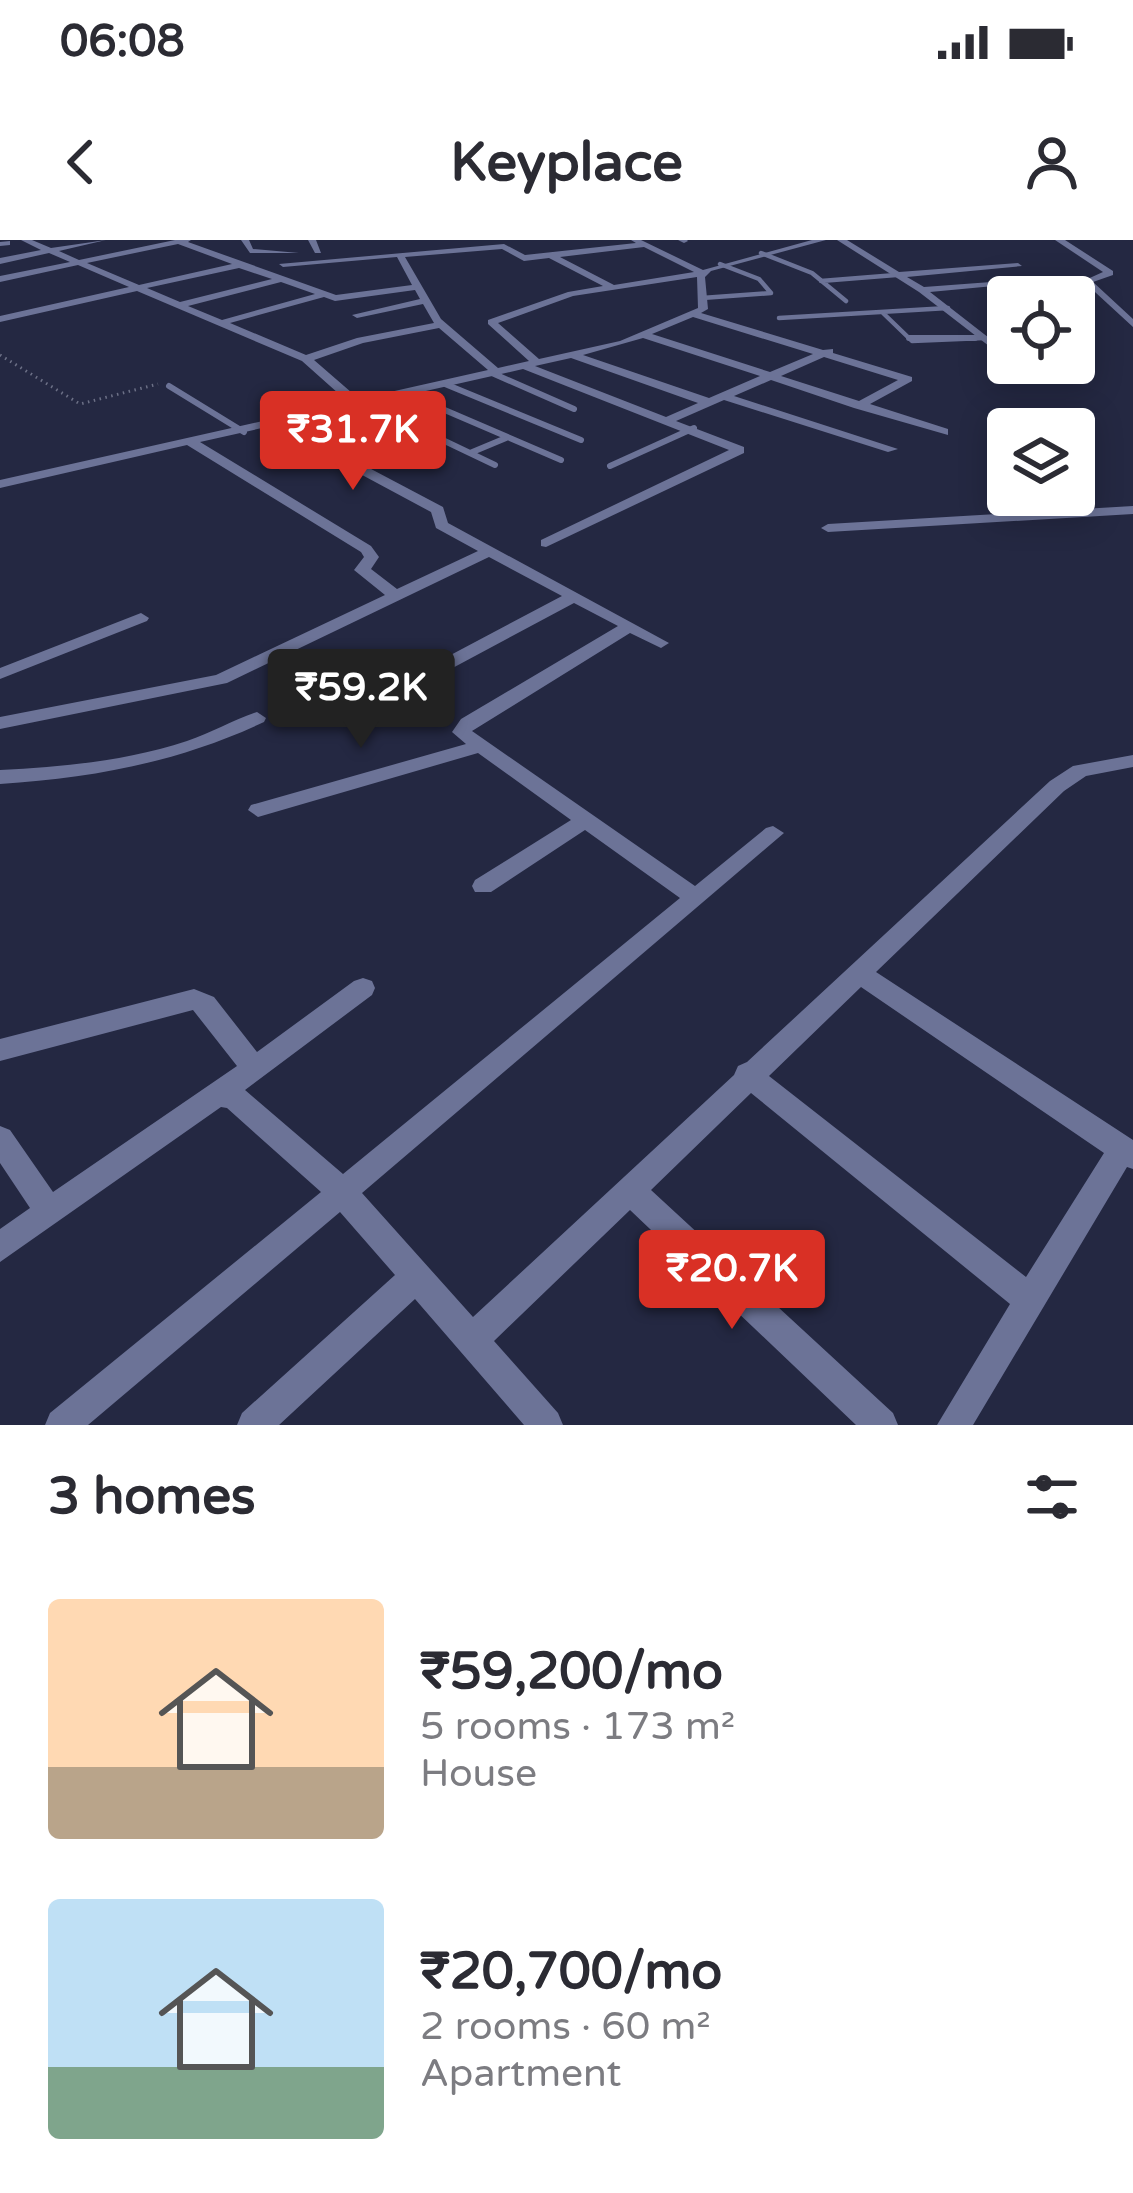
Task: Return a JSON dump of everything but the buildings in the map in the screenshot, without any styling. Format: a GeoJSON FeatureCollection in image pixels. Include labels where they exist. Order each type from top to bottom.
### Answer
{"type":"FeatureCollection","features":[{"type":"Feature","properties":{"kind":"street"},"geometry":{"type":"LineString","coordinates":[[2,243],[23,240],[306,359],[362,403]]}},
{"type":"Feature","properties":{"kind":"street"},"geometry":{"type":"LineString","coordinates":[[0,261],[102,240]]}},
{"type":"Feature","properties":{"kind":"street"},"geometry":{"type":"LineString","coordinates":[[245,242],[285,240]]}},
{"type":"Feature","properties":{"kind":"street"},"geometry":{"type":"LineString","coordinates":[[312,240],[318,251]]}},
{"type":"Feature","properties":{"kind":"street"},"geometry":{"type":"LineString","coordinates":[[283,264],[332,260],[371,248],[400,255],[452,240]]}},
{"type":"Feature","properties":{"kind":"street"},"geometry":{"type":"LineString","coordinates":[[565,240],[607,261]]}},
{"type":"Feature","properties":{"kind":"street"},"geometry":{"type":"LineString","coordinates":[[841,240],[922,290],[987,341]]}},
{"type":"Feature","properties":{"kind":"street"},"geometry":{"type":"LineString","coordinates":[[1059,240],[1111,273],[1088,281],[1133,324]]}},
{"type":"Feature","properties":{"kind":"street"},"geometry":{"type":"LineString","coordinates":[[0,279],[183,241],[239,265],[342,298],[412,283]]}},
{"type":"Feature","properties":{"kind":"street"},"geometry":{"type":"LineString","coordinates":[[546,543],[740,449],[531,364],[490,322],[610,286],[703,273],[720,264],[812,241]]}},
{"type":"Feature","properties":{"kind":"street"},"geometry":{"type":"LineString","coordinates":[[245,242],[267,255],[528,243]]}},
{"type":"Feature","properties":{"kind":"street"},"geometry":{"type":"LineString","coordinates":[[506,244],[521,257],[639,242],[703,273]]}},
{"type":"Feature","properties":{"kind":"street"},"geometry":{"type":"LineString","coordinates":[[126,253],[146,261]]}},
{"type":"Feature","properties":{"kind":"street"},"geometry":{"type":"LineString","coordinates":[[400,255],[440,325],[494,373]]}},
{"type":"Feature","properties":{"kind":"street"},"geometry":{"type":"LineString","coordinates":[[551,255],[610,286]]}},
{"type":"Feature","properties":{"kind":"street"},"geometry":{"type":"LineString","coordinates":[[332,260],[345,280],[412,283]]}},
{"type":"Feature","properties":{"kind":"street"},"geometry":{"type":"LineString","coordinates":[[0,319],[239,265]]}},
{"type":"Feature","properties":{"kind":"street"},"geometry":{"type":"LineString","coordinates":[[896,274],[1018,266]]}},
{"type":"Feature","properties":{"kind":"street"},"geometry":{"type":"LineString","coordinates":[[165,269],[185,277]]}},
{"type":"Feature","properties":{"kind":"street"},"geometry":{"type":"LineString","coordinates":[[626,271],[646,281]]}},
{"type":"Feature","properties":{"kind":"street"},"geometry":{"type":"LineString","coordinates":[[0,484],[244,432],[647,335],[703,309],[703,273]]}},
{"type":"Feature","properties":{"kind":"street"},"geometry":{"type":"LineString","coordinates":[[179,305],[282,279]]}},
{"type":"Feature","properties":{"kind":"street"},"geometry":{"type":"LineString","coordinates":[[922,290],[987,285]]}},
{"type":"Feature","properties":{"kind":"street"},"geometry":{"type":"LineString","coordinates":[[221,323],[325,294]]}},
{"type":"Feature","properties":{"kind":"street"},"geometry":{"type":"LineString","coordinates":[[357,315],[424,302]]}},
{"type":"Feature","properties":{"kind":"street"},"geometry":{"type":"LineString","coordinates":[[696,315],[908,380],[858,406]]}},
{"type":"Feature","properties":{"kind":"street"},"geometry":{"type":"LineString","coordinates":[[306,359],[361,340],[440,325]]}},
{"type":"Feature","properties":{"kind":"street"},"geometry":{"type":"LineString","coordinates":[[647,335],[944,432]]}},
{"type":"Feature","properties":{"kind":"street"},"geometry":{"type":"LineString","coordinates":[[670,419],[843,344]]}},
{"type":"Feature","properties":{"kind":"street"},"geometry":{"type":"LineString","coordinates":[[574,356],[708,402]]}},
{"type":"Feature","properties":{"kind":"street"},"geometry":{"type":"LineString","coordinates":[[724,396],[892,449]]}},
{"type":"Feature","properties":{"kind":"street"},"geometry":{"type":"LineString","coordinates":[[276,424],[438,510],[441,525],[487,553],[662,644]]}},
{"type":"Feature","properties":{"kind":"street"},"geometry":{"type":"LineString","coordinates":[[192,443],[366,549],[372,557],[362,570],[396,596]]}},
{"type":"Feature","properties":{"kind":"street"},"geometry":{"type":"LineString","coordinates":[[828,528],[1133,510]]}},
{"type":"Feature","properties":{"kind":"street"},"geometry":{"type":"LineString","coordinates":[[0,723],[221,679],[487,553]]}},
{"type":"Feature","properties":{"kind":"street"},"geometry":{"type":"LineString","coordinates":[[385,698],[572,597]]}},
{"type":"Feature","properties":{"kind":"street"},"geometry":{"type":"LineString","coordinates":[[0,674],[141,618]]}},
{"type":"Feature","properties":{"kind":"street"},"geometry":{"type":"LineString","coordinates":[[628,627],[468,723],[461,732],[696,898]]}},
{"type":"Feature","properties":{"kind":"street"},"geometry":{"type":"LineString","coordinates":[[0,777],[85,771],[175,754],[257,718]]}},
{"type":"Feature","properties":{"kind":"street"},"geometry":{"type":"LineString","coordinates":[[258,810],[479,746]]}},
{"type":"Feature","properties":{"kind":"street"},"geometry":{"type":"LineString","coordinates":[[470,1342],[747,1075],[1068,778],[1133,761]]}},
{"type":"Feature","properties":{"kind":"street"},"geometry":{"type":"LineString","coordinates":[[483,886],[584,821]]}},
{"type":"Feature","properties":{"kind":"street"},"geometry":{"type":"LineString","coordinates":[[62,1425],[773,833]]}},
{"type":"Feature","properties":{"kind":"street"},"geometry":{"type":"LineString","coordinates":[[859,973],[1127,1152],[955,1425]]}},
{"type":"Feature","properties":{"kind":"street"},"geometry":{"type":"LineString","coordinates":[[0,1247],[218,1096],[363,988]]}},
{"type":"Feature","properties":{"kind":"street"},"geometry":{"type":"LineString","coordinates":[[0,1050],[194,999],[206,1004],[254,1068]]}},
{"type":"Feature","properties":{"kind":"street"},"geometry":{"type":"LineString","coordinates":[[747,1075],[1030,1300]]}},
{"type":"Feature","properties":{"kind":"street"},"geometry":{"type":"LineString","coordinates":[[218,1096],[247,1104],[342,1192],[546,1425]]}},
{"type":"Feature","properties":{"kind":"street"},"geometry":{"type":"LineString","coordinates":[[0,1139],[49,1212]]}},
{"type":"Feature","properties":{"kind":"street"},"geometry":{"type":"LineString","coordinates":[[629,1189],[881,1425]]}},
{"type":"Feature","properties":{"kind":"street"},"geometry":{"type":"LineString","coordinates":[[254,1425],[418,1275]]}},
{"type":"Feature","properties":{"kind":"lane"},"geometry":{"type":"LineString","coordinates":[[761,253],[820,280],[846,301]]}},
{"type":"Feature","properties":{"kind":"lane"},"geometry":{"type":"LineString","coordinates":[[702,298],[772,290],[759,279],[720,264]]}},
{"type":"Feature","properties":{"kind":"lane"},"geometry":{"type":"LineString","coordinates":[[820,280],[896,274]]}},
{"type":"Feature","properties":{"kind":"lane"},"geometry":{"type":"LineString","coordinates":[[779,317],[948,308]]}},
{"type":"Feature","properties":{"kind":"lane"},"geometry":{"type":"LineString","coordinates":[[883,313],[912,341],[984,338]]}},
{"type":"Feature","properties":{"kind":"lane"},"geometry":{"type":"LineString","coordinates":[[494,373],[574,409]]}},
{"type":"Feature","properties":{"kind":"lane"},"geometry":{"type":"LineString","coordinates":[[445,384],[581,440]]}},
{"type":"Feature","properties":{"kind":"lane"},"geometry":{"type":"LineString","coordinates":[[169,386],[244,432]]}},
{"type":"Feature","properties":{"kind":"lane"},"geometry":{"type":"LineString","coordinates":[[405,393],[561,460]]}},
{"type":"Feature","properties":{"kind":"lane"},"geometry":{"type":"LineString","coordinates":[[362,403],[495,465]]}},
{"type":"Feature","properties":{"kind":"lane"},"geometry":{"type":"LineString","coordinates":[[610,466],[694,428]]}},
{"type":"Feature","properties":{"kind":"lane"},"geometry":{"type":"LineString","coordinates":[[470,453],[507,437]]}},
{"type":"Feature","properties":{"kind":"path"},"geometry":{"type":"LineString","coordinates":[[0,356],[80,404],[169,386]]}}]}
